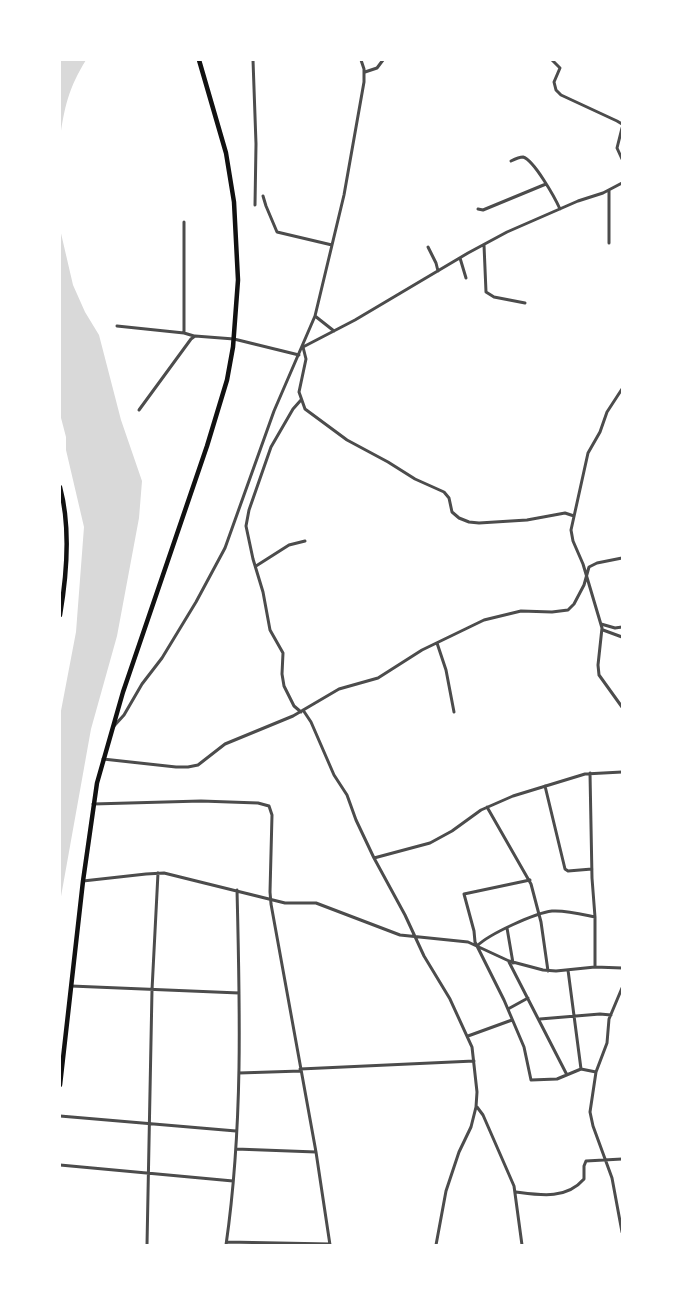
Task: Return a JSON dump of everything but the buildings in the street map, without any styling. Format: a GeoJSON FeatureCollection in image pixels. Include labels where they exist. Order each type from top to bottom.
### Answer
{"type":"FeatureCollection","features":[{"type":"Feature","properties":{"kind":"main road"},"geometry":{"type":"LineString","coordinates":[[60,1086],[93,804],[103,759],[207,446],[226,380],[234,339],[238,280],[234,202],[226,153],[199,60]]}},
{"type":"Feature","properties":{"kind":"main road"},"geometry":{"type":"LineString","coordinates":[[60,487],[63,497],[67,551],[60,615]]}},
{"type":"Feature","properties":{"kind":"street"},"geometry":{"type":"LineString","coordinates":[[254,60],[255,205]]}},
{"type":"Feature","properties":{"kind":"street"},"geometry":{"type":"LineString","coordinates":[[112,728],[124,715],[142,684],[162,658],[221,558],[274,411],[315,316],[344,195],[364,82],[361,60]]}},
{"type":"Feature","properties":{"kind":"street"},"geometry":{"type":"LineString","coordinates":[[364,72],[377,68],[383,60]]}},
{"type":"Feature","properties":{"kind":"street"},"geometry":{"type":"LineString","coordinates":[[552,60],[561,70],[555,77],[554,82],[559,93],[622,124]]}},
{"type":"Feature","properties":{"kind":"street"},"geometry":{"type":"LineString","coordinates":[[622,128],[617,148],[622,159]]}},
{"type":"Feature","properties":{"kind":"street"},"geometry":{"type":"LineString","coordinates":[[512,161],[521,157],[525,158],[546,184],[560,209]]}},
{"type":"Feature","properties":{"kind":"street"},"geometry":{"type":"LineString","coordinates":[[303,347],[355,320],[460,258],[518,227],[622,183]]}},
{"type":"Feature","properties":{"kind":"street"},"geometry":{"type":"LineString","coordinates":[[478,209],[483,210],[546,184]]}},
{"type":"Feature","properties":{"kind":"street"},"geometry":{"type":"LineString","coordinates":[[609,190],[609,243]]}},
{"type":"Feature","properties":{"kind":"street"},"geometry":{"type":"LineString","coordinates":[[263,196],[277,232],[332,245]]}},
{"type":"Feature","properties":{"kind":"street"},"geometry":{"type":"LineString","coordinates":[[184,222],[184,333]]}},
{"type":"Feature","properties":{"kind":"street"},"geometry":{"type":"LineString","coordinates":[[484,245],[486,292],[494,297],[525,303]]}},
{"type":"Feature","properties":{"kind":"street"},"geometry":{"type":"LineString","coordinates":[[428,247],[438,271]]}},
{"type":"Feature","properties":{"kind":"street"},"geometry":{"type":"LineString","coordinates":[[460,258],[466,278]]}},
{"type":"Feature","properties":{"kind":"street"},"geometry":{"type":"LineString","coordinates":[[315,316],[334,331]]}},
{"type":"Feature","properties":{"kind":"street"},"geometry":{"type":"LineString","coordinates":[[117,326],[234,339],[299,355]]}},
{"type":"Feature","properties":{"kind":"street"},"geometry":{"type":"LineString","coordinates":[[140,410],[194,336]]}},
{"type":"Feature","properties":{"kind":"street"},"geometry":{"type":"LineString","coordinates":[[303,347],[306,356],[299,392],[305,409],[347,440],[388,462],[415,480],[444,492],[449,498],[452,512],[462,520],[479,522],[527,520],[566,513],[574,516]]}},
{"type":"Feature","properties":{"kind":"street"},"geometry":{"type":"LineString","coordinates":[[622,389],[607,412],[599,434],[588,453],[572,525],[573,538],[587,575],[603,630],[598,662],[599,673],[603,682],[622,707]]}},
{"type":"Feature","properties":{"kind":"street"},"geometry":{"type":"LineString","coordinates":[[301,400],[293,409],[271,447],[248,510],[246,526],[264,592],[270,630],[283,653],[282,674],[284,686],[292,704],[302,711],[311,722],[334,775],[347,795],[356,820],[374,858],[405,915],[424,956],[450,999],[472,1047],[478,1098],[471,1128],[459,1152],[444,1197],[436,1245]]}},
{"type":"Feature","properties":{"kind":"street"},"geometry":{"type":"LineString","coordinates":[[256,566],[289,545],[305,540]]}},
{"type":"Feature","properties":{"kind":"street"},"geometry":{"type":"LineString","coordinates":[[103,759],[176,767],[195,766],[202,763],[225,744],[302,711],[342,688],[378,678],[410,656],[496,616],[524,610],[552,612],[568,610],[574,604],[584,585],[588,568],[592,565],[622,558]]}},
{"type":"Feature","properties":{"kind":"street"},"geometry":{"type":"LineString","coordinates":[[601,624],[614,628],[622,627]]}},
{"type":"Feature","properties":{"kind":"street"},"geometry":{"type":"LineString","coordinates":[[603,630],[622,637]]}},
{"type":"Feature","properties":{"kind":"street"},"geometry":{"type":"LineString","coordinates":[[436,643],[446,670],[454,712]]}},
{"type":"Feature","properties":{"kind":"street"},"geometry":{"type":"LineString","coordinates":[[374,858],[430,843],[452,831],[487,807],[545,786],[590,773],[622,772]]}},
{"type":"Feature","properties":{"kind":"street"},"geometry":{"type":"LineString","coordinates":[[590,773],[595,917],[594,968]]}},
{"type":"Feature","properties":{"kind":"street"},"geometry":{"type":"LineString","coordinates":[[545,786],[565,868],[568,871],[592,869]]}},
{"type":"Feature","properties":{"kind":"street"},"geometry":{"type":"LineString","coordinates":[[93,804],[201,800],[258,803],[270,806],[272,815],[270,898],[316,1152],[330,1245],[226,1244],[236,1149],[239,1073],[237,890]]}},
{"type":"Feature","properties":{"kind":"street"},"geometry":{"type":"LineString","coordinates":[[487,807],[530,880],[539,915],[548,971]]}},
{"type":"Feature","properties":{"kind":"street"},"geometry":{"type":"LineString","coordinates":[[147,1245],[152,990],[158,873]]}},
{"type":"Feature","properties":{"kind":"street"},"geometry":{"type":"LineString","coordinates":[[83,881],[158,873],[169,874],[285,903],[316,903],[394,933],[416,938],[463,942],[477,946],[486,952],[511,962],[548,971],[622,968]]}},
{"type":"Feature","properties":{"kind":"street"},"geometry":{"type":"LineString","coordinates":[[530,880],[464,894],[477,946],[508,1009],[524,1047],[531,1080],[557,1079],[581,1069],[596,1072]]}},
{"type":"Feature","properties":{"kind":"street"},"geometry":{"type":"LineString","coordinates":[[477,946],[487,938],[507,928],[550,911],[595,917]]}},
{"type":"Feature","properties":{"kind":"street"},"geometry":{"type":"LineString","coordinates":[[507,928],[511,962],[567,1075]]}},
{"type":"Feature","properties":{"kind":"street"},"geometry":{"type":"LineString","coordinates":[[568,970],[581,1069]]}},
{"type":"Feature","properties":{"kind":"street"},"geometry":{"type":"LineString","coordinates":[[71,986],[239,993]]}},
{"type":"Feature","properties":{"kind":"street"},"geometry":{"type":"LineString","coordinates":[[622,988],[611,1014],[607,1044],[596,1072],[590,1116],[606,1160],[616,1198],[622,1232]]}},
{"type":"Feature","properties":{"kind":"street"},"geometry":{"type":"LineString","coordinates":[[508,1009],[528,998]]}},
{"type":"Feature","properties":{"kind":"street"},"geometry":{"type":"LineString","coordinates":[[540,1019],[611,1014]]}},
{"type":"Feature","properties":{"kind":"street"},"geometry":{"type":"LineString","coordinates":[[468,1036],[512,1020]]}},
{"type":"Feature","properties":{"kind":"street"},"geometry":{"type":"LineString","coordinates":[[239,1073],[474,1061]]}},
{"type":"Feature","properties":{"kind":"street"},"geometry":{"type":"LineString","coordinates":[[476,1107],[482,1115],[516,1192],[522,1245]]}},
{"type":"Feature","properties":{"kind":"street"},"geometry":{"type":"LineString","coordinates":[[60,1116],[236,1131]]}},
{"type":"Feature","properties":{"kind":"street"},"geometry":{"type":"LineString","coordinates":[[236,1149],[316,1152]]}},
{"type":"Feature","properties":{"kind":"street"},"geometry":{"type":"LineString","coordinates":[[516,1192],[546,1195],[568,1191],[575,1188],[584,1179],[584,1166],[586,1162],[622,1159]]}},
{"type":"Feature","properties":{"kind":"street"},"geometry":{"type":"LineString","coordinates":[[60,1165],[232,1181]]}},
{"type":"Feature","properties":{"kind":"street"},"geometry":{"type":"LineString","coordinates":[[616,1198],[622,1198]]}},
{"type":"Feature","properties":{"kind":"shaded area"},"geometry":{"type":"Polygon","coordinates":[[[60,60],[86,60],[75,79],[68,98],[60,139],[60,60]]]}},
{"type":"Feature","properties":{"kind":"shaded area"},"geometry":{"type":"Polygon","coordinates":[[[60,229],[73,285],[85,312],[99,335],[121,420],[142,481],[139,518],[117,636],[91,729],[60,902],[60,716],[76,632],[84,527],[66,450],[66,437],[60,414],[60,229]]]}}]}
